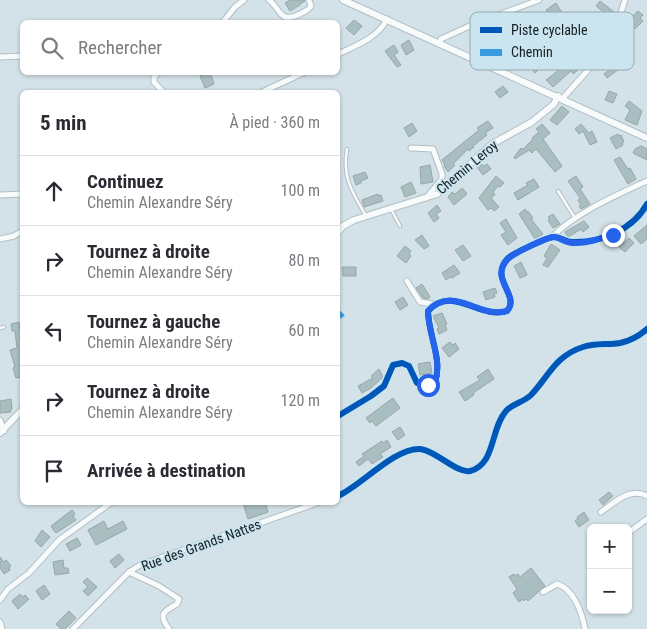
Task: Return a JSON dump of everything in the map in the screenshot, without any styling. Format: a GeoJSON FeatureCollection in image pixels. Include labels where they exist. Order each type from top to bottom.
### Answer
{"type":"FeatureCollection","features":[{"type":"Feature","properties":{"kind":"street"},"geometry":{"type":"LineString","coordinates":[[225,20],[235,7],[244,0]]}},
{"type":"Feature","properties":{"kind":"street"},"geometry":{"type":"LineString","coordinates":[[269,0],[279,13],[286,18],[308,10],[310,6],[309,0]]}},
{"type":"Feature","properties":{"kind":"street"},"geometry":{"type":"LineString","coordinates":[[343,0],[356,2],[387,19],[470,56]]}},
{"type":"Feature","properties":{"kind":"street"},"geometry":{"type":"LineString","coordinates":[[506,12],[539,0]]}},
{"type":"Feature","properties":{"kind":"street","name":"Chemin Leroy"},"geometry":{"type":"LineString","coordinates":[[621,12],[625,0]]}},
{"type":"Feature","properties":{"kind":"street"},"geometry":{"type":"LineString","coordinates":[[340,53],[373,36],[381,29],[387,19]]}},
{"type":"Feature","properties":{"kind":"street"},"geometry":{"type":"LineString","coordinates":[[440,42],[442,39],[470,26]]}},
{"type":"Feature","properties":{"kind":"street"},"geometry":{"type":"LineString","coordinates":[[0,57],[20,56]]}},
{"type":"Feature","properties":{"kind":"street"},"geometry":{"type":"LineString","coordinates":[[502,70],[647,138]]}},
{"type":"Feature","properties":{"kind":"street","name":"Chemin Leroy"},"geometry":{"type":"LineString","coordinates":[[340,230],[350,222],[440,192],[492,144],[532,122],[554,104],[587,70]]}},
{"type":"Feature","properties":{"kind":"street"},"geometry":{"type":"LineString","coordinates":[[156,75],[154,82],[161,90]]}},
{"type":"Feature","properties":{"kind":"street"},"geometry":{"type":"LineString","coordinates":[[266,90],[299,75]]}},
{"type":"Feature","properties":{"kind":"street"},"geometry":{"type":"LineString","coordinates":[[410,148],[433,149],[442,174],[440,184],[426,198]]}},
{"type":"Feature","properties":{"kind":"street"},"geometry":{"type":"LineString","coordinates":[[340,415],[384,386],[393,365],[402,363],[409,366],[417,384],[428,385],[435,382],[438,372],[428,321],[428,311],[434,304],[442,300],[451,300],[494,312],[507,311],[511,299],[501,276],[506,261],[516,253],[552,237],[562,226],[605,201],[647,181]]}},
{"type":"Feature","properties":{"kind":"street"},"geometry":{"type":"LineString","coordinates":[[0,195],[20,194]]}},
{"type":"Feature","properties":{"kind":"street"},"geometry":{"type":"LineString","coordinates":[[552,237],[569,242],[588,242],[613,235],[634,220],[647,204]]}},
{"type":"Feature","properties":{"kind":"street"},"geometry":{"type":"LineString","coordinates":[[0,239],[14,236],[20,232]]}},
{"type":"Feature","properties":{"kind":"street"},"geometry":{"type":"LineString","coordinates":[[407,281],[420,302],[434,304]]}},
{"type":"Feature","properties":{"kind":"street"},"geometry":{"type":"LineString","coordinates":[[340,495],[390,460],[408,450],[420,449],[465,471],[471,471],[485,462],[496,426],[504,413],[530,396],[568,352],[585,346],[622,343],[647,329]]}},
{"type":"Feature","properties":{"kind":"street"},"geometry":{"type":"LineString","coordinates":[[2,432],[20,412]]}},
{"type":"Feature","properties":{"kind":"street"},"geometry":{"type":"LineString","coordinates":[[0,420],[2,432]]}},
{"type":"Feature","properties":{"kind":"street"},"geometry":{"type":"LineString","coordinates":[[601,512],[630,493],[639,492],[647,496]]}},
{"type":"Feature","properties":{"kind":"street"},"geometry":{"type":"LineString","coordinates":[[0,600],[8,589],[29,573],[59,540],[108,505]]}},
{"type":"Feature","properties":{"kind":"street","name":"Rue des Grands Nattes"},"geometry":{"type":"LineString","coordinates":[[73,629],[129,572],[140,565],[311,505]]}},
{"type":"Feature","properties":{"kind":"street"},"geometry":{"type":"LineString","coordinates":[[632,529],[647,519]]}},
{"type":"Feature","properties":{"kind":"street"},"geometry":{"type":"LineString","coordinates":[[129,572],[179,599],[177,604],[166,610],[163,614],[162,619],[169,629]]}},
{"type":"Feature","properties":{"kind":"street"},"geometry":{"type":"LineString","coordinates":[[543,592],[557,584],[566,589],[577,604],[586,629]]}},
{"type":"Feature","properties":{"kind":"street"},"geometry":{"type":"LineString","coordinates":[[0,622],[2,629]]}},
{"type":"Feature","properties":{"kind":"lane"},"geometry":{"type":"LineString","coordinates":[[347,148],[345,165],[347,182],[366,217]]}},
{"type":"Feature","properties":{"kind":"lane"},"geometry":{"type":"LineString","coordinates":[[558,191],[575,219]]}},
{"type":"Feature","properties":{"kind":"lane"},"geometry":{"type":"LineString","coordinates":[[391,209],[400,226]]}},
{"type":"Feature","properties":{"kind":"lane"},"geometry":{"type":"LineString","coordinates":[[0,328],[4,327]]}},
{"type":"Feature","properties":{"kind":"building"},"geometry":{"type":"Polygon","coordinates":[[[290,0],[305,1],[290,11],[285,3],[290,0]]]}},
{"type":"Feature","properties":{"kind":"building"},"geometry":{"type":"Polygon","coordinates":[[[600,1],[614,12],[604,12],[596,6],[600,1]]]}},
{"type":"Feature","properties":{"kind":"building"},"geometry":{"type":"Polygon","coordinates":[[[556,3],[562,12],[548,12],[546,10],[556,3]]]}},
{"type":"Feature","properties":{"kind":"building"},"geometry":{"type":"Polygon","coordinates":[[[638,11],[643,15],[640,18],[643,21],[635,29],[634,28],[634,15],[638,11]]]}},
{"type":"Feature","properties":{"kind":"building"},"geometry":{"type":"Polygon","coordinates":[[[354,20],[362,26],[354,35],[346,28],[354,20]]]}},
{"type":"Feature","properties":{"kind":"building"},"geometry":{"type":"Polygon","coordinates":[[[409,40],[414,50],[406,55],[401,45],[409,40]]]}},
{"type":"Feature","properties":{"kind":"building"},"geometry":{"type":"Polygon","coordinates":[[[394,45],[398,52],[394,55],[401,65],[397,67],[385,51],[394,45]]]}},
{"type":"Feature","properties":{"kind":"building"},"geometry":{"type":"Polygon","coordinates":[[[559,70],[577,71],[573,74],[571,71],[553,87],[546,80],[559,70]]]}},
{"type":"Feature","properties":{"kind":"building"},"geometry":{"type":"Polygon","coordinates":[[[609,70],[618,70],[607,78],[604,74],[609,70]]]}},
{"type":"Feature","properties":{"kind":"building"},"geometry":{"type":"Polygon","coordinates":[[[211,75],[214,84],[205,88],[200,76],[211,75]]]}},
{"type":"Feature","properties":{"kind":"building"},"geometry":{"type":"Polygon","coordinates":[[[503,86],[508,92],[500,98],[495,92],[503,86]]]}},
{"type":"Feature","properties":{"kind":"building"},"geometry":{"type":"Polygon","coordinates":[[[609,91],[617,94],[613,103],[605,100],[609,91]]]}},
{"type":"Feature","properties":{"kind":"building"},"geometry":{"type":"Polygon","coordinates":[[[629,101],[642,111],[637,125],[625,120],[630,110],[625,106],[629,101]]]}},
{"type":"Feature","properties":{"kind":"building"},"geometry":{"type":"Polygon","coordinates":[[[562,106],[569,112],[557,125],[550,120],[562,106]]]}},
{"type":"Feature","properties":{"kind":"building"},"geometry":{"type":"Polygon","coordinates":[[[488,121],[493,128],[485,133],[487,135],[474,147],[469,151],[468,149],[448,172],[442,160],[479,130],[477,128],[488,121]]]}},
{"type":"Feature","properties":{"kind":"building"},"geometry":{"type":"Polygon","coordinates":[[[412,123],[417,131],[409,137],[404,128],[412,123]]]}},
{"type":"Feature","properties":{"kind":"building"},"geometry":{"type":"Polygon","coordinates":[[[542,124],[550,133],[543,139],[562,166],[555,172],[536,149],[532,153],[529,150],[515,159],[514,157],[539,132],[536,129],[542,124]]]}},
{"type":"Feature","properties":{"kind":"building"},"geometry":{"type":"Polygon","coordinates":[[[581,124],[589,133],[592,131],[597,142],[590,145],[583,131],[579,134],[575,129],[581,124]]]}},
{"type":"Feature","properties":{"kind":"building"},"geometry":{"type":"Polygon","coordinates":[[[618,134],[619,136],[621,135],[624,142],[622,143],[623,145],[616,149],[610,138],[618,134]]]}},
{"type":"Feature","properties":{"kind":"building"},"geometry":{"type":"Polygon","coordinates":[[[641,146],[647,149],[647,160],[633,153],[635,149],[641,146]]]}},
{"type":"Feature","properties":{"kind":"building"},"geometry":{"type":"Polygon","coordinates":[[[620,157],[628,169],[630,168],[636,179],[628,184],[614,160],[620,157]]]}},
{"type":"Feature","properties":{"kind":"building"},"geometry":{"type":"Polygon","coordinates":[[[481,164],[484,166],[487,164],[491,169],[483,175],[477,167],[481,164]]]}},
{"type":"Feature","properties":{"kind":"building"},"geometry":{"type":"Polygon","coordinates":[[[430,165],[433,182],[421,184],[420,167],[430,165]]]}},
{"type":"Feature","properties":{"kind":"building"},"geometry":{"type":"Polygon","coordinates":[[[365,172],[368,178],[356,185],[353,176],[365,172]]]}},
{"type":"Feature","properties":{"kind":"building"},"geometry":{"type":"Polygon","coordinates":[[[496,176],[504,183],[493,192],[495,195],[491,198],[499,207],[494,211],[491,208],[488,210],[479,198],[496,176]]]}},
{"type":"Feature","properties":{"kind":"building"},"geometry":{"type":"Polygon","coordinates":[[[576,176],[583,187],[580,189],[590,204],[581,209],[578,200],[580,198],[568,181],[576,176]]]}},
{"type":"Feature","properties":{"kind":"building"},"geometry":{"type":"Polygon","coordinates":[[[534,179],[539,187],[518,200],[514,193],[534,179]]]}},
{"type":"Feature","properties":{"kind":"building"},"geometry":{"type":"Polygon","coordinates":[[[411,182],[416,193],[405,197],[401,187],[411,182]]]}},
{"type":"Feature","properties":{"kind":"building"},"geometry":{"type":"Polygon","coordinates":[[[462,188],[467,194],[454,205],[448,197],[452,192],[455,194],[462,188]]]}},
{"type":"Feature","properties":{"kind":"building"},"geometry":{"type":"Polygon","coordinates":[[[378,194],[378,196],[381,195],[383,201],[364,207],[362,200],[378,194]]]}},
{"type":"Feature","properties":{"kind":"building"},"geometry":{"type":"Polygon","coordinates":[[[437,205],[441,211],[436,214],[439,218],[434,222],[428,213],[437,205]]]}},
{"type":"Feature","properties":{"kind":"building"},"geometry":{"type":"Polygon","coordinates":[[[525,209],[543,234],[535,239],[519,214],[525,209]]]}},
{"type":"Feature","properties":{"kind":"building"},"geometry":{"type":"Polygon","coordinates":[[[553,214],[560,224],[553,228],[548,217],[553,214]]]}},
{"type":"Feature","properties":{"kind":"building"},"geometry":{"type":"Polygon","coordinates":[[[506,219],[517,238],[508,245],[501,235],[506,232],[500,223],[506,219]]]}},
{"type":"Feature","properties":{"kind":"building"},"geometry":{"type":"Polygon","coordinates":[[[584,221],[589,227],[583,232],[581,229],[568,237],[565,232],[584,221]]]}},
{"type":"Feature","properties":{"kind":"building"},"geometry":{"type":"Polygon","coordinates":[[[647,225],[647,239],[641,244],[634,236],[647,225]]]}},
{"type":"Feature","properties":{"kind":"building"},"geometry":{"type":"Polygon","coordinates":[[[422,235],[429,246],[424,249],[415,240],[422,235]]]}},
{"type":"Feature","properties":{"kind":"building"},"geometry":{"type":"Polygon","coordinates":[[[629,238],[634,243],[625,252],[619,247],[629,238]]]}},
{"type":"Feature","properties":{"kind":"building"},"geometry":{"type":"Polygon","coordinates":[[[551,244],[560,250],[548,267],[543,265],[547,258],[544,256],[551,244]]]}},
{"type":"Feature","properties":{"kind":"building"},"geometry":{"type":"Polygon","coordinates":[[[463,245],[471,256],[463,261],[455,250],[463,245]]]}},
{"type":"Feature","properties":{"kind":"building"},"geometry":{"type":"Polygon","coordinates":[[[405,246],[411,251],[409,254],[411,256],[406,263],[397,256],[405,246]]]}},
{"type":"Feature","properties":{"kind":"building"},"geometry":{"type":"Polygon","coordinates":[[[521,262],[527,275],[520,278],[514,266],[521,262]]]}},
{"type":"Feature","properties":{"kind":"building"},"geometry":{"type":"Polygon","coordinates":[[[454,265],[460,273],[446,280],[442,273],[454,265]]]}},
{"type":"Feature","properties":{"kind":"building"},"geometry":{"type":"Polygon","coordinates":[[[342,267],[356,267],[356,276],[343,276],[342,267]]]}},
{"type":"Feature","properties":{"kind":"building"},"geometry":{"type":"Polygon","coordinates":[[[422,284],[430,297],[428,299],[423,298],[416,288],[422,284]]]}},
{"type":"Feature","properties":{"kind":"building"},"geometry":{"type":"Polygon","coordinates":[[[495,288],[497,293],[494,294],[495,297],[486,300],[483,292],[495,288]]]}},
{"type":"Feature","properties":{"kind":"building"},"geometry":{"type":"Polygon","coordinates":[[[403,297],[408,305],[400,310],[395,302],[403,297]]]}},
{"type":"Feature","properties":{"kind":"building"},"geometry":{"type":"Polygon","coordinates":[[[442,313],[447,324],[445,325],[447,330],[439,334],[437,329],[439,328],[433,316],[442,313]]]}},
{"type":"Feature","properties":{"kind":"building"},"geometry":{"type":"Polygon","coordinates":[[[19,322],[20,330],[20,377],[16,378],[10,350],[17,348],[15,331],[12,331],[11,324],[19,322]]]}},
{"type":"Feature","properties":{"kind":"building"},"geometry":{"type":"Polygon","coordinates":[[[450,342],[453,345],[455,343],[459,349],[449,357],[442,348],[450,342]]]}},
{"type":"Feature","properties":{"kind":"building"},"geometry":{"type":"Polygon","coordinates":[[[430,362],[432,373],[420,375],[418,364],[430,362]]]}},
{"type":"Feature","properties":{"kind":"building"},"geometry":{"type":"Polygon","coordinates":[[[379,369],[383,377],[362,393],[358,386],[373,378],[371,376],[379,369]]]}},
{"type":"Feature","properties":{"kind":"building"},"geometry":{"type":"Polygon","coordinates":[[[488,369],[494,379],[473,393],[474,395],[465,401],[459,392],[480,380],[477,377],[488,369]]]}},
{"type":"Feature","properties":{"kind":"building"},"geometry":{"type":"Polygon","coordinates":[[[393,398],[400,408],[376,426],[372,421],[370,423],[366,418],[393,398]]]}},
{"type":"Feature","properties":{"kind":"building"},"geometry":{"type":"Polygon","coordinates":[[[11,399],[11,412],[0,413],[0,401],[11,399]]]}},
{"type":"Feature","properties":{"kind":"building"},"geometry":{"type":"Polygon","coordinates":[[[400,427],[405,435],[398,440],[392,432],[400,427]]]}},
{"type":"Feature","properties":{"kind":"building"},"geometry":{"type":"Polygon","coordinates":[[[387,440],[391,447],[380,454],[383,457],[372,464],[368,459],[359,466],[356,462],[364,456],[362,454],[382,441],[383,443],[387,440]]]}},
{"type":"Feature","properties":{"kind":"building"},"geometry":{"type":"Polygon","coordinates":[[[609,492],[613,496],[603,505],[599,500],[609,492]]]}},
{"type":"Feature","properties":{"kind":"building"},"geometry":{"type":"Polygon","coordinates":[[[244,505],[266,505],[268,512],[248,519],[244,505]]]}},
{"type":"Feature","properties":{"kind":"building"},"geometry":{"type":"Polygon","coordinates":[[[72,510],[76,520],[56,533],[51,526],[72,510]]]}},
{"type":"Feature","properties":{"kind":"building"},"geometry":{"type":"Polygon","coordinates":[[[584,512],[589,520],[579,527],[575,521],[584,512]]]}},
{"type":"Feature","properties":{"kind":"building"},"geometry":{"type":"Polygon","coordinates":[[[104,521],[108,529],[123,521],[127,529],[96,545],[88,530],[104,521]]]}},
{"type":"Feature","properties":{"kind":"building"},"geometry":{"type":"Polygon","coordinates":[[[42,530],[50,537],[41,547],[35,541],[42,530]]]}},
{"type":"Feature","properties":{"kind":"building"},"geometry":{"type":"Polygon","coordinates":[[[77,538],[81,545],[70,551],[66,544],[77,538]]]}},
{"type":"Feature","properties":{"kind":"building"},"geometry":{"type":"Polygon","coordinates":[[[119,554],[124,560],[115,568],[110,561],[119,554]]]}},
{"type":"Feature","properties":{"kind":"building"},"geometry":{"type":"Polygon","coordinates":[[[0,557],[11,566],[9,567],[10,570],[4,574],[0,568],[0,557]]]}},
{"type":"Feature","properties":{"kind":"building"},"geometry":{"type":"Polygon","coordinates":[[[63,560],[64,568],[68,568],[69,573],[55,575],[53,562],[63,560]]]}},
{"type":"Feature","properties":{"kind":"building"},"geometry":{"type":"Polygon","coordinates":[[[531,568],[545,586],[528,601],[523,599],[519,602],[513,593],[517,589],[509,577],[518,574],[520,577],[531,568]]]}},
{"type":"Feature","properties":{"kind":"building"},"geometry":{"type":"Polygon","coordinates":[[[87,578],[97,587],[88,596],[83,591],[88,587],[83,582],[87,578]]]}},
{"type":"Feature","properties":{"kind":"building"},"geometry":{"type":"Polygon","coordinates":[[[44,585],[50,594],[42,600],[36,591],[44,585]]]}},
{"type":"Feature","properties":{"kind":"building"},"geometry":{"type":"Polygon","coordinates":[[[20,594],[22,597],[25,595],[29,599],[18,609],[12,601],[20,594]]]}},
{"type":"Feature","properties":{"kind":"building"},"geometry":{"type":"Polygon","coordinates":[[[69,611],[76,618],[65,629],[61,629],[56,624],[69,611]]]}},
{"type":"Feature","properties":{"kind":"marked path"},"geometry":{"type":"LineString","coordinates":[[340,314],[343,317]]}},
{"type":"Feature","properties":{"kind":"cycle path"},"geometry":{"type":"LineString","coordinates":[[340,415],[384,386],[393,365],[402,363],[409,366],[417,383],[428,385],[435,382],[437,365],[428,311],[437,304],[447,301],[457,302],[486,311],[507,311],[510,299],[501,273],[508,258],[530,246],[553,237],[572,242],[583,242],[615,233],[633,221],[647,204]]}},
{"type":"Feature","properties":{"kind":"cycle path"},"geometry":{"type":"LineString","coordinates":[[340,495],[388,461],[409,451],[425,450],[465,471],[478,467],[489,454],[497,427],[506,411],[531,395],[559,361],[573,351],[587,346],[624,342],[635,338],[647,329]]}},
{"type":"Feature","properties":{"kind":"route"},"geometry":{"type":"LineString","coordinates":[[428,385],[435,382],[438,372],[428,321],[428,311],[434,304],[442,300],[451,300],[494,312],[507,311],[511,304],[511,299],[501,276],[503,267],[509,258],[524,249],[552,237],[569,242],[588,242],[613,235]]}}]}
